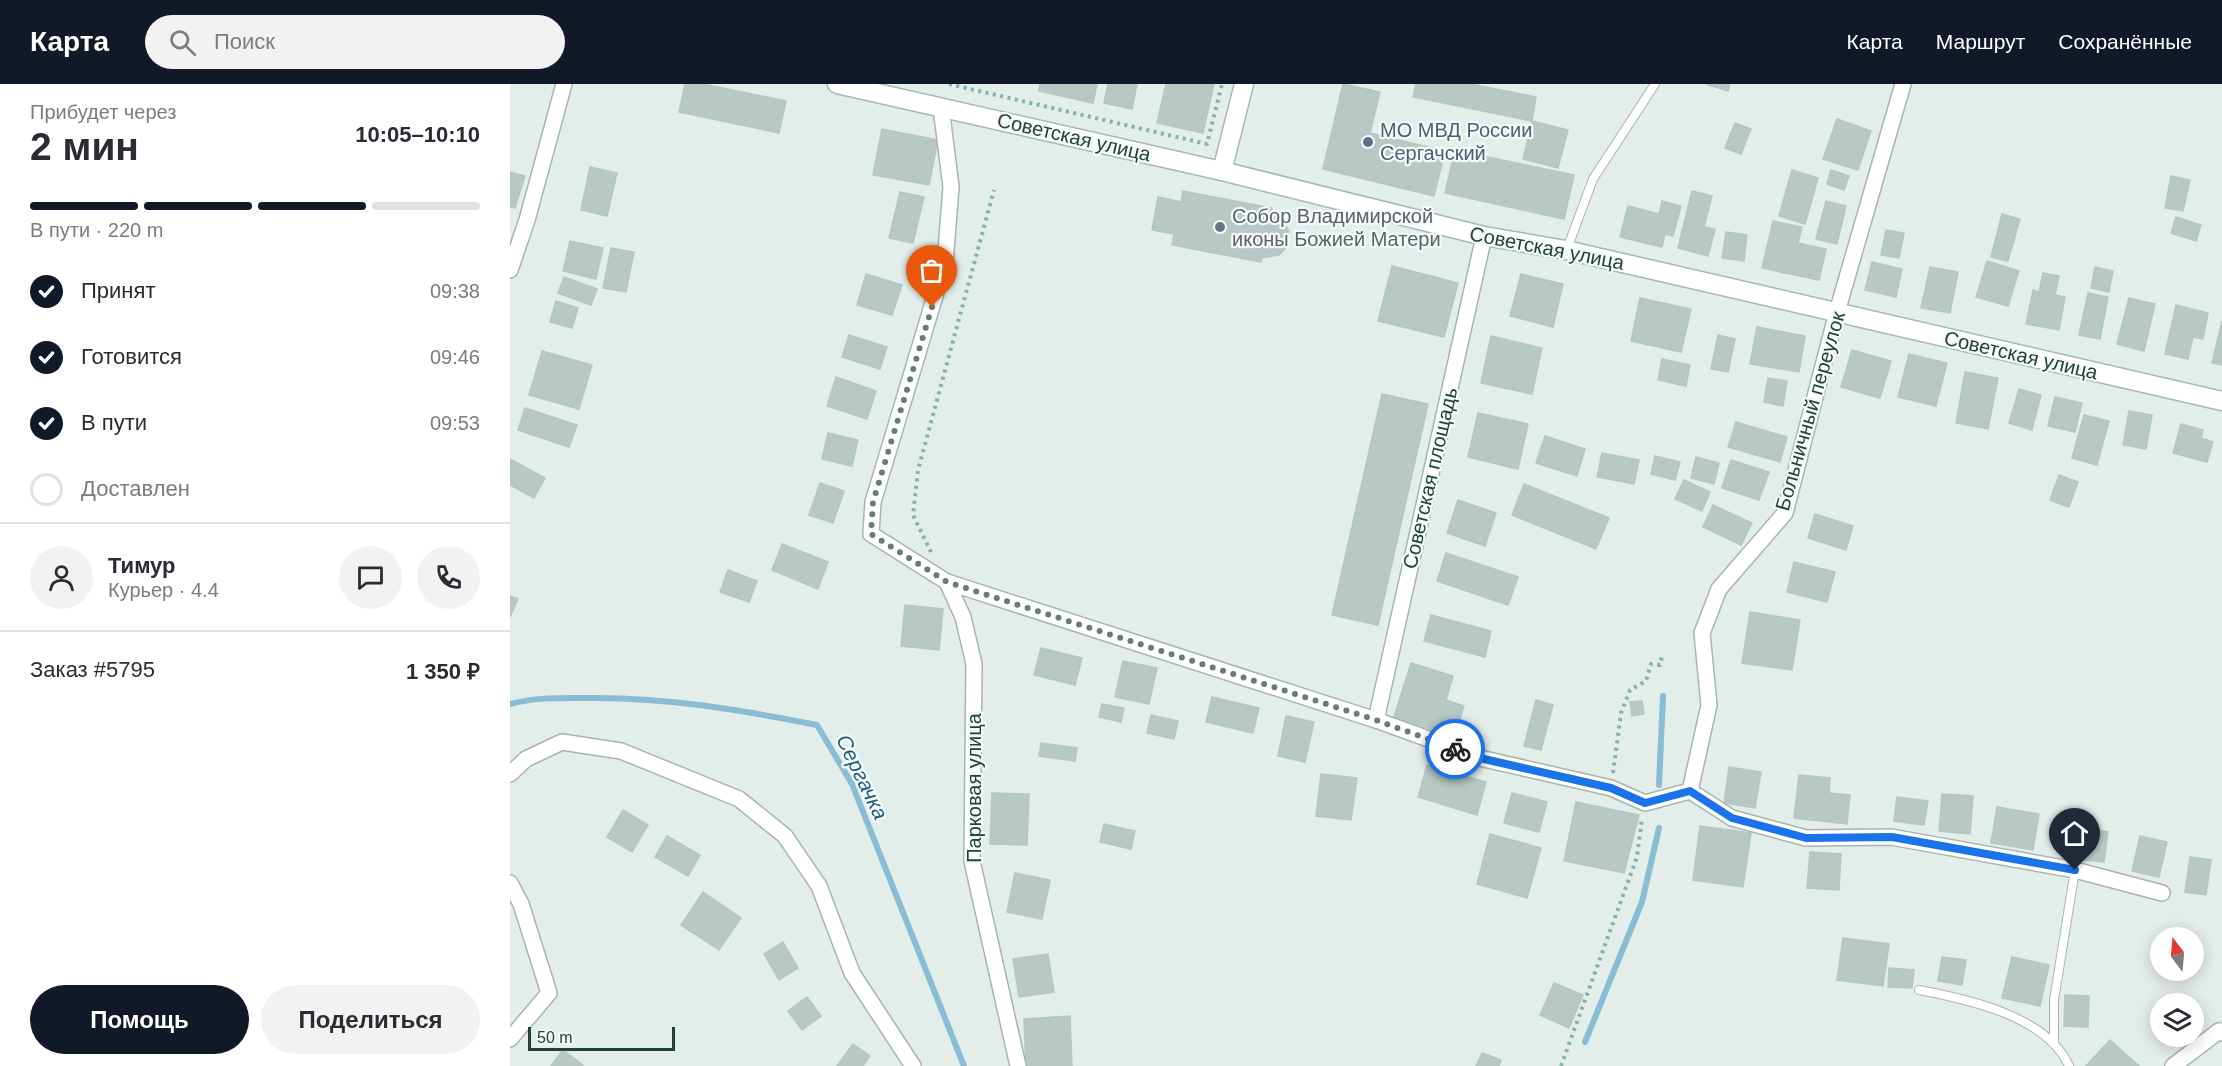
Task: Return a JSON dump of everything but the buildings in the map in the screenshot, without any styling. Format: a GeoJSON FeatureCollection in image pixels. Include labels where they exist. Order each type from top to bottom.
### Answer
{"type":"FeatureCollection","features":[{"type":"Feature","properties":{"kind":"main road","name":"Советская улица"},"geometry":{"type":"LineString","coordinates":[[837,84],[1222,171],[1484,236],[1566,250],[2222,401]]}},
{"type":"Feature","properties":{"kind":"main road"},"geometry":{"type":"LineString","coordinates":[[1222,171],[1244,84]]}},
{"type":"Feature","properties":{"kind":"street"},"geometry":{"type":"LineString","coordinates":[[510,270],[527,220],[564,84]]}},
{"type":"Feature","properties":{"kind":"street","name":"Больничный переулок"},"geometry":{"type":"LineString","coordinates":[[1690,791],[1709,705],[1702,633],[1719,589],[1785,513],[1837,312],[1903,84]]}},
{"type":"Feature","properties":{"kind":"street"},"geometry":{"type":"LineString","coordinates":[[941,108],[951,187],[945,263],[873,502],[871,534],[947,582],[1376,720],[1484,759],[1611,788],[1645,803],[1690,791],[1732,818],[1806,838],[1892,837],[2075,870],[2162,893]]}},
{"type":"Feature","properties":{"kind":"street","name":"Советская площадь"},"geometry":{"type":"LineString","coordinates":[[1376,720],[1484,236]]}},
{"type":"Feature","properties":{"kind":"street","name":"Парковая улица"},"geometry":{"type":"LineString","coordinates":[[947,582],[963,617],[974,664],[972,861],[1018,1066]]}},
{"type":"Feature","properties":{"kind":"street"},"geometry":{"type":"LineString","coordinates":[[510,774],[526,759],[562,742],[621,751],[739,799],[784,836],[819,886],[852,973],[913,1066]]}},
{"type":"Feature","properties":{"kind":"street"},"geometry":{"type":"LineString","coordinates":[[510,883],[521,904],[549,993],[510,1039]]}},
{"type":"Feature","properties":{"kind":"street"},"geometry":{"type":"LineString","coordinates":[[2173,1066],[2219,1031],[2222,1033]]}},
{"type":"Feature","properties":{"kind":"lane"},"geometry":{"type":"LineString","coordinates":[[1566,250],[1593,179],[1655,84]]}},
{"type":"Feature","properties":{"kind":"lane"},"geometry":{"type":"LineString","coordinates":[[2054,1043],[2054,1000],[2075,870]]}},
{"type":"Feature","properties":{"kind":"lane"},"geometry":{"type":"LineString","coordinates":[[1919,990],[1965,999],[2008,1016],[2054,1043],[2069,1066]]}},
{"type":"Feature","properties":{"kind":"path"},"geometry":{"type":"LineString","coordinates":[[949,84],[1207,144],[1222,84]]}},
{"type":"Feature","properties":{"kind":"path"},"geometry":{"type":"LineString","coordinates":[[932,554],[913,515],[918,470],[994,190]]}},
{"type":"Feature","properties":{"kind":"path"},"geometry":{"type":"LineString","coordinates":[[1611,788],[1621,713],[1630,690],[1646,681],[1651,664],[1660,665],[1662,657]]}},
{"type":"Feature","properties":{"kind":"path"},"geometry":{"type":"LineString","coordinates":[[1561,1066],[1637,857],[1645,803]]}},
{"type":"Feature","properties":{"kind":"waterway"},"geometry":{"type":"LineString","coordinates":[[1659,785],[1663,696]]}},
{"type":"Feature","properties":{"kind":"waterway","name":"Сергачка"},"geometry":{"type":"LineString","coordinates":[[510,704],[558,698],[617,698],[675,702],[817,725],[852,784],[964,1066]]}},
{"type":"Feature","properties":{"kind":"waterway"},"geometry":{"type":"LineString","coordinates":[[1585,1042],[1642,902],[1659,828]]}},
{"type":"Feature","properties":{"kind":"way so far"},"geometry":{"type":"LineString","coordinates":[[932,307],[873,502],[871,534],[947,582],[1376,720],[1455,749]]}},
{"type":"Feature","properties":{"kind":"place","name":"МО МВД России Сергачский"},"geometry":{"type":"Point","coordinates":[1368,142]}},
{"type":"Feature","properties":{"kind":"place","name":"Собор Владимирской иконы Божией Матери"},"geometry":{"type":"Point","coordinates":[1220,227]}},
{"type":"Feature","properties":{"kind":"route"},"geometry":{"type":"LineString","coordinates":[[1455,749],[1484,759],[1611,788],[1645,803],[1690,791],[1732,818],[1806,838],[1892,837],[2075,870]]}}]}
